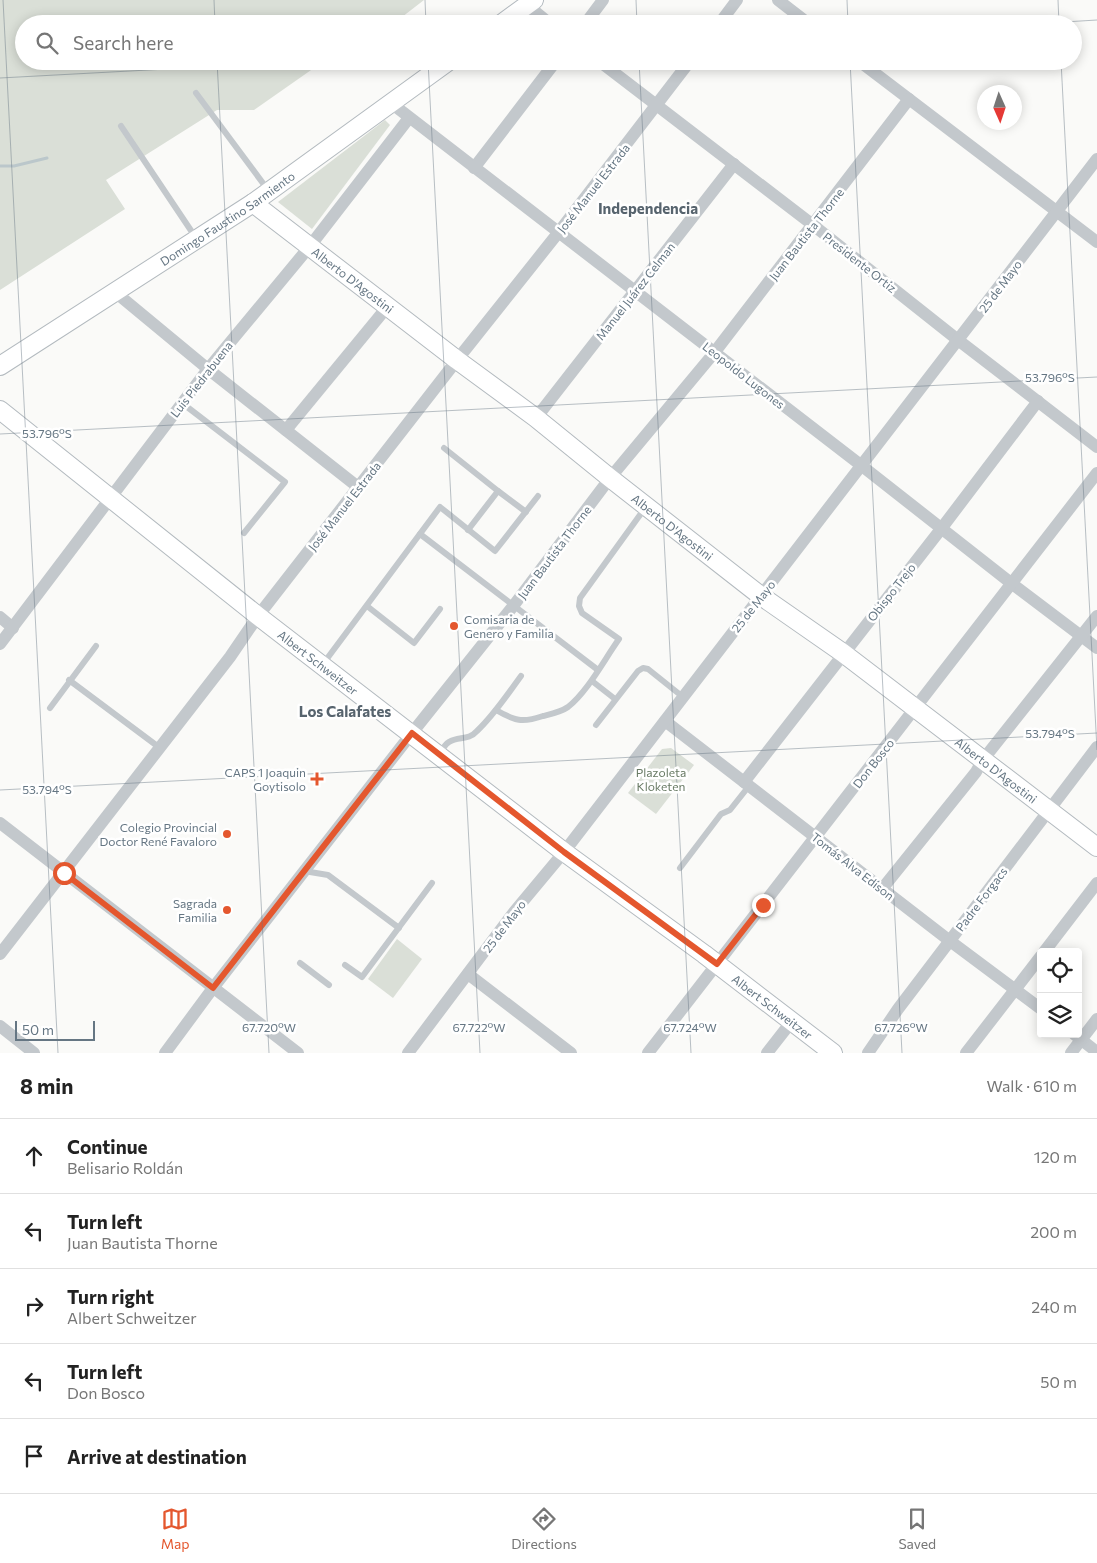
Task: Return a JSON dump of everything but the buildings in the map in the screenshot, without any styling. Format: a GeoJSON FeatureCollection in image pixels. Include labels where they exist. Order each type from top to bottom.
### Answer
{"type":"FeatureCollection","features":[{"type":"Feature","properties":{"kind":"main road"},"geometry":{"type":"LineString","coordinates":[[514,15],[531,3]]}},
{"type":"Feature","properties":{"kind":"main road","name":"Domingo Faustino Sarmiento"},"geometry":{"type":"LineString","coordinates":[[0,366],[253,203],[437,70]]}},
{"type":"Feature","properties":{"kind":"main road","name":"Alberto D'Agostini"},"geometry":{"type":"LineString","coordinates":[[253,203],[457,360],[536,418],[761,596],[843,653],[1097,847]]}},
{"type":"Feature","properties":{"kind":"main road","name":"Albert Schweitzer"},"geometry":{"type":"LineString","coordinates":[[0,410],[258,616],[564,852],[717,964],[833,1053]]}},
{"type":"Feature","properties":{"kind":"street"},"geometry":{"type":"LineString","coordinates":[[592,15],[603,0]]}},
{"type":"Feature","properties":{"kind":"street"},"geometry":{"type":"LineString","coordinates":[[725,15],[736,0]]}},
{"type":"Feature","properties":{"kind":"street"},"geometry":{"type":"LineString","coordinates":[[778,0],[797,15]]}},
{"type":"Feature","properties":{"kind":"street"},"geometry":{"type":"LineString","coordinates":[[531,3],[542,15]]}},
{"type":"Feature","properties":{"kind":"street"},"geometry":{"type":"LineString","coordinates":[[474,168],[549,70]]}},
{"type":"Feature","properties":{"kind":"street","name":"Presidente Ortiz"},"geometry":{"type":"LineString","coordinates":[[611,70],[1097,447]]}},
{"type":"Feature","properties":{"kind":"street","name":"José Manuel Estrada"},"geometry":{"type":"LineString","coordinates":[[0,954],[230,657],[258,616],[683,70]]}},
{"type":"Feature","properties":{"kind":"street"},"geometry":{"type":"LineString","coordinates":[[871,70],[1097,242]]}},
{"type":"Feature","properties":{"kind":"street","name":"Juan Bautista Thorne"},"geometry":{"type":"LineString","coordinates":[[165,1053],[213,988],[514,605],[610,478],[714,353],[909,99]]}},
{"type":"Feature","properties":{"kind":"street","name":"Leopoldo Lugones"},"geometry":{"type":"LineString","coordinates":[[391,103],[1097,648]]}},
{"type":"Feature","properties":{"kind":"street","name":"Luis Piedrabuena"},"geometry":{"type":"LineString","coordinates":[[0,644],[208,369],[310,246],[409,118]]}},
{"type":"Feature","properties":{"kind":"street","name":"25 de Mayo"},"geometry":{"type":"LineString","coordinates":[[408,1053],[514,912],[564,852],[1097,159]]}},
{"type":"Feature","properties":{"kind":"street","name":"Manuel Juárez Celman"},"geometry":{"type":"LineString","coordinates":[[536,418],[734,164]]}},
{"type":"Feature","properties":{"kind":"street"},"geometry":{"type":"LineString","coordinates":[[115,292],[208,369],[358,487]]}},
{"type":"Feature","properties":{"kind":"street"},"geometry":{"type":"LineString","coordinates":[[286,430],[388,306]]}},
{"type":"Feature","properties":{"kind":"street","name":"Obispo Trejo"},"geometry":{"type":"LineString","coordinates":[[746,784],[843,653],[941,529],[1038,401]]}},
{"type":"Feature","properties":{"kind":"street","name":"Don Bosco"},"geometry":{"type":"LineString","coordinates":[[648,1053],[1097,473]]}},
{"type":"Feature","properties":{"kind":"street"},"geometry":{"type":"LineString","coordinates":[[882,889],[1097,616]]}},
{"type":"Feature","properties":{"kind":"street"},"geometry":{"type":"LineString","coordinates":[[0,618],[13,628]]}},
{"type":"Feature","properties":{"kind":"street","name":"Tomás Alva Edison"},"geometry":{"type":"LineString","coordinates":[[665,721],[1037,1007]]}},
{"type":"Feature","properties":{"kind":"street","name":"Padre Forgacs"},"geometry":{"type":"LineString","coordinates":[[868,1053],[898,1009],[1048,809],[1097,747]]}},
{"type":"Feature","properties":{"kind":"street"},"geometry":{"type":"LineString","coordinates":[[0,823],[298,1053]]}},
{"type":"Feature","properties":{"kind":"street"},"geometry":{"type":"LineString","coordinates":[[1047,948],[1097,883]]}},
{"type":"Feature","properties":{"kind":"street"},"geometry":{"type":"LineString","coordinates":[[966,1053],[1037,961]]}},
{"type":"Feature","properties":{"kind":"street"},"geometry":{"type":"LineString","coordinates":[[468,974],[571,1053]]}},
{"type":"Feature","properties":{"kind":"street"},"geometry":{"type":"LineString","coordinates":[[1082,1033],[1097,1019]]}},
{"type":"Feature","properties":{"kind":"street"},"geometry":{"type":"LineString","coordinates":[[767,1053],[792,1022]]}},
{"type":"Feature","properties":{"kind":"street"},"geometry":{"type":"LineString","coordinates":[[0,1026],[34,1053]]}},
{"type":"Feature","properties":{"kind":"street"},"geometry":{"type":"LineString","coordinates":[[1071,1053],[1078,1038]]}},
{"type":"Feature","properties":{"kind":"street"},"geometry":{"type":"LineString","coordinates":[[1079,1038],[1097,1052]]}},
{"type":"Feature","properties":{"kind":"lane"},"geometry":{"type":"LineString","coordinates":[[196,93],[269,191]]}},
{"type":"Feature","properties":{"kind":"lane"},"geometry":{"type":"LineString","coordinates":[[121,126],[197,239]]}},
{"type":"Feature","properties":{"kind":"lane"},"geometry":{"type":"LineString","coordinates":[[182,403],[285,482],[244,533]]}},
{"type":"Feature","properties":{"kind":"lane"},"geometry":{"type":"LineString","coordinates":[[444,448],[526,512]]}},
{"type":"Feature","properties":{"kind":"lane"},"geometry":{"type":"LineString","coordinates":[[468,530],[498,491]]}},
{"type":"Feature","properties":{"kind":"lane"},"geometry":{"type":"LineString","coordinates":[[322,665],[440,507],[495,552],[538,496]]}},
{"type":"Feature","properties":{"kind":"lane"},"geometry":{"type":"LineString","coordinates":[[496,710],[513,719],[521,721],[531,720],[568,708],[592,681],[619,639],[582,613],[579,606],[580,598],[646,506]]}},
{"type":"Feature","properties":{"kind":"lane"},"geometry":{"type":"LineString","coordinates":[[420,534],[598,670]]}},
{"type":"Feature","properties":{"kind":"lane"},"geometry":{"type":"LineString","coordinates":[[367,606],[414,643],[440,609]]}},
{"type":"Feature","properties":{"kind":"lane"},"geometry":{"type":"LineString","coordinates":[[50,708],[96,646]]}},
{"type":"Feature","properties":{"kind":"lane"},"geometry":{"type":"LineString","coordinates":[[596,725],[638,671],[643,668],[648,668],[683,697]]}},
{"type":"Feature","properties":{"kind":"lane"},"geometry":{"type":"LineString","coordinates":[[439,754],[447,743],[469,738],[477,732],[521,676]]}},
{"type":"Feature","properties":{"kind":"lane"},"geometry":{"type":"LineString","coordinates":[[69,680],[160,748]]}},
{"type":"Feature","properties":{"kind":"lane"},"geometry":{"type":"LineString","coordinates":[[592,681],[615,699]]}},
{"type":"Feature","properties":{"kind":"lane"},"geometry":{"type":"LineString","coordinates":[[680,868],[721,814],[730,810],[746,784]]}},
{"type":"Feature","properties":{"kind":"lane"},"geometry":{"type":"LineString","coordinates":[[304,871],[328,875],[399,928]]}},
{"type":"Feature","properties":{"kind":"lane"},"geometry":{"type":"LineString","coordinates":[[345,965],[362,977],[432,883]]}},
{"type":"Feature","properties":{"kind":"lane"},"geometry":{"type":"LineString","coordinates":[[300,963],[329,985]]}},
{"type":"Feature","properties":{"kind":"green space"},"geometry":{"type":"Polygon","coordinates":[[[0,0],[424,0],[405,15],[15,15],[15,70],[311,70],[254,110],[217,110],[106,180],[125,209],[0,290],[0,0]]]}},
{"type":"Feature","properties":{"kind":"green space"},"geometry":{"type":"Polygon","coordinates":[[[385,120],[390,125],[312,229],[278,202],[385,120]]]}},
{"type":"Feature","properties":{"kind":"green space","name":"Plazoleta Kloketen"},"geometry":{"type":"Polygon","coordinates":[[[671,748],[694,765],[656,814],[628,793],[662,749],[671,748]]]}},
{"type":"Feature","properties":{"kind":"green space"},"geometry":{"type":"Polygon","coordinates":[[[397,939],[422,959],[393,998],[368,979],[397,939]]]}},
{"type":"Feature","properties":{"kind":"waterway"},"geometry":{"type":"LineString","coordinates":[[0,166],[14,166],[47,158]]}},
{"type":"Feature","properties":{"kind":"place","name":"Comisaria de Genero y Familia"},"geometry":{"type":"Point","coordinates":[454,626]}},
{"type":"Feature","properties":{"kind":"place","name":"CAPS 1 Joaquin Goytisolo"},"geometry":{"type":"Point","coordinates":[317,779]}},
{"type":"Feature","properties":{"kind":"place","name":"Colegio Provincial Doctor René Favaloro"},"geometry":{"type":"Point","coordinates":[227,834]}},
{"type":"Feature","properties":{"kind":"place","name":"Sagrada Familia"},"geometry":{"type":"Point","coordinates":[227,910]}},
{"type":"Feature","properties":{"kind":"district","name":"Independencia"},"geometry":{"type":"Point","coordinates":[648,208]}},
{"type":"Feature","properties":{"kind":"district","name":"Los Calafates"},"geometry":{"type":"Point","coordinates":[345,711]}},
{"type":"Feature","properties":{"kind":"route"},"geometry":{"type":"LineString","coordinates":[[64,873],[213,988],[412,733],[564,852],[717,964],[763,905]]}}]}
